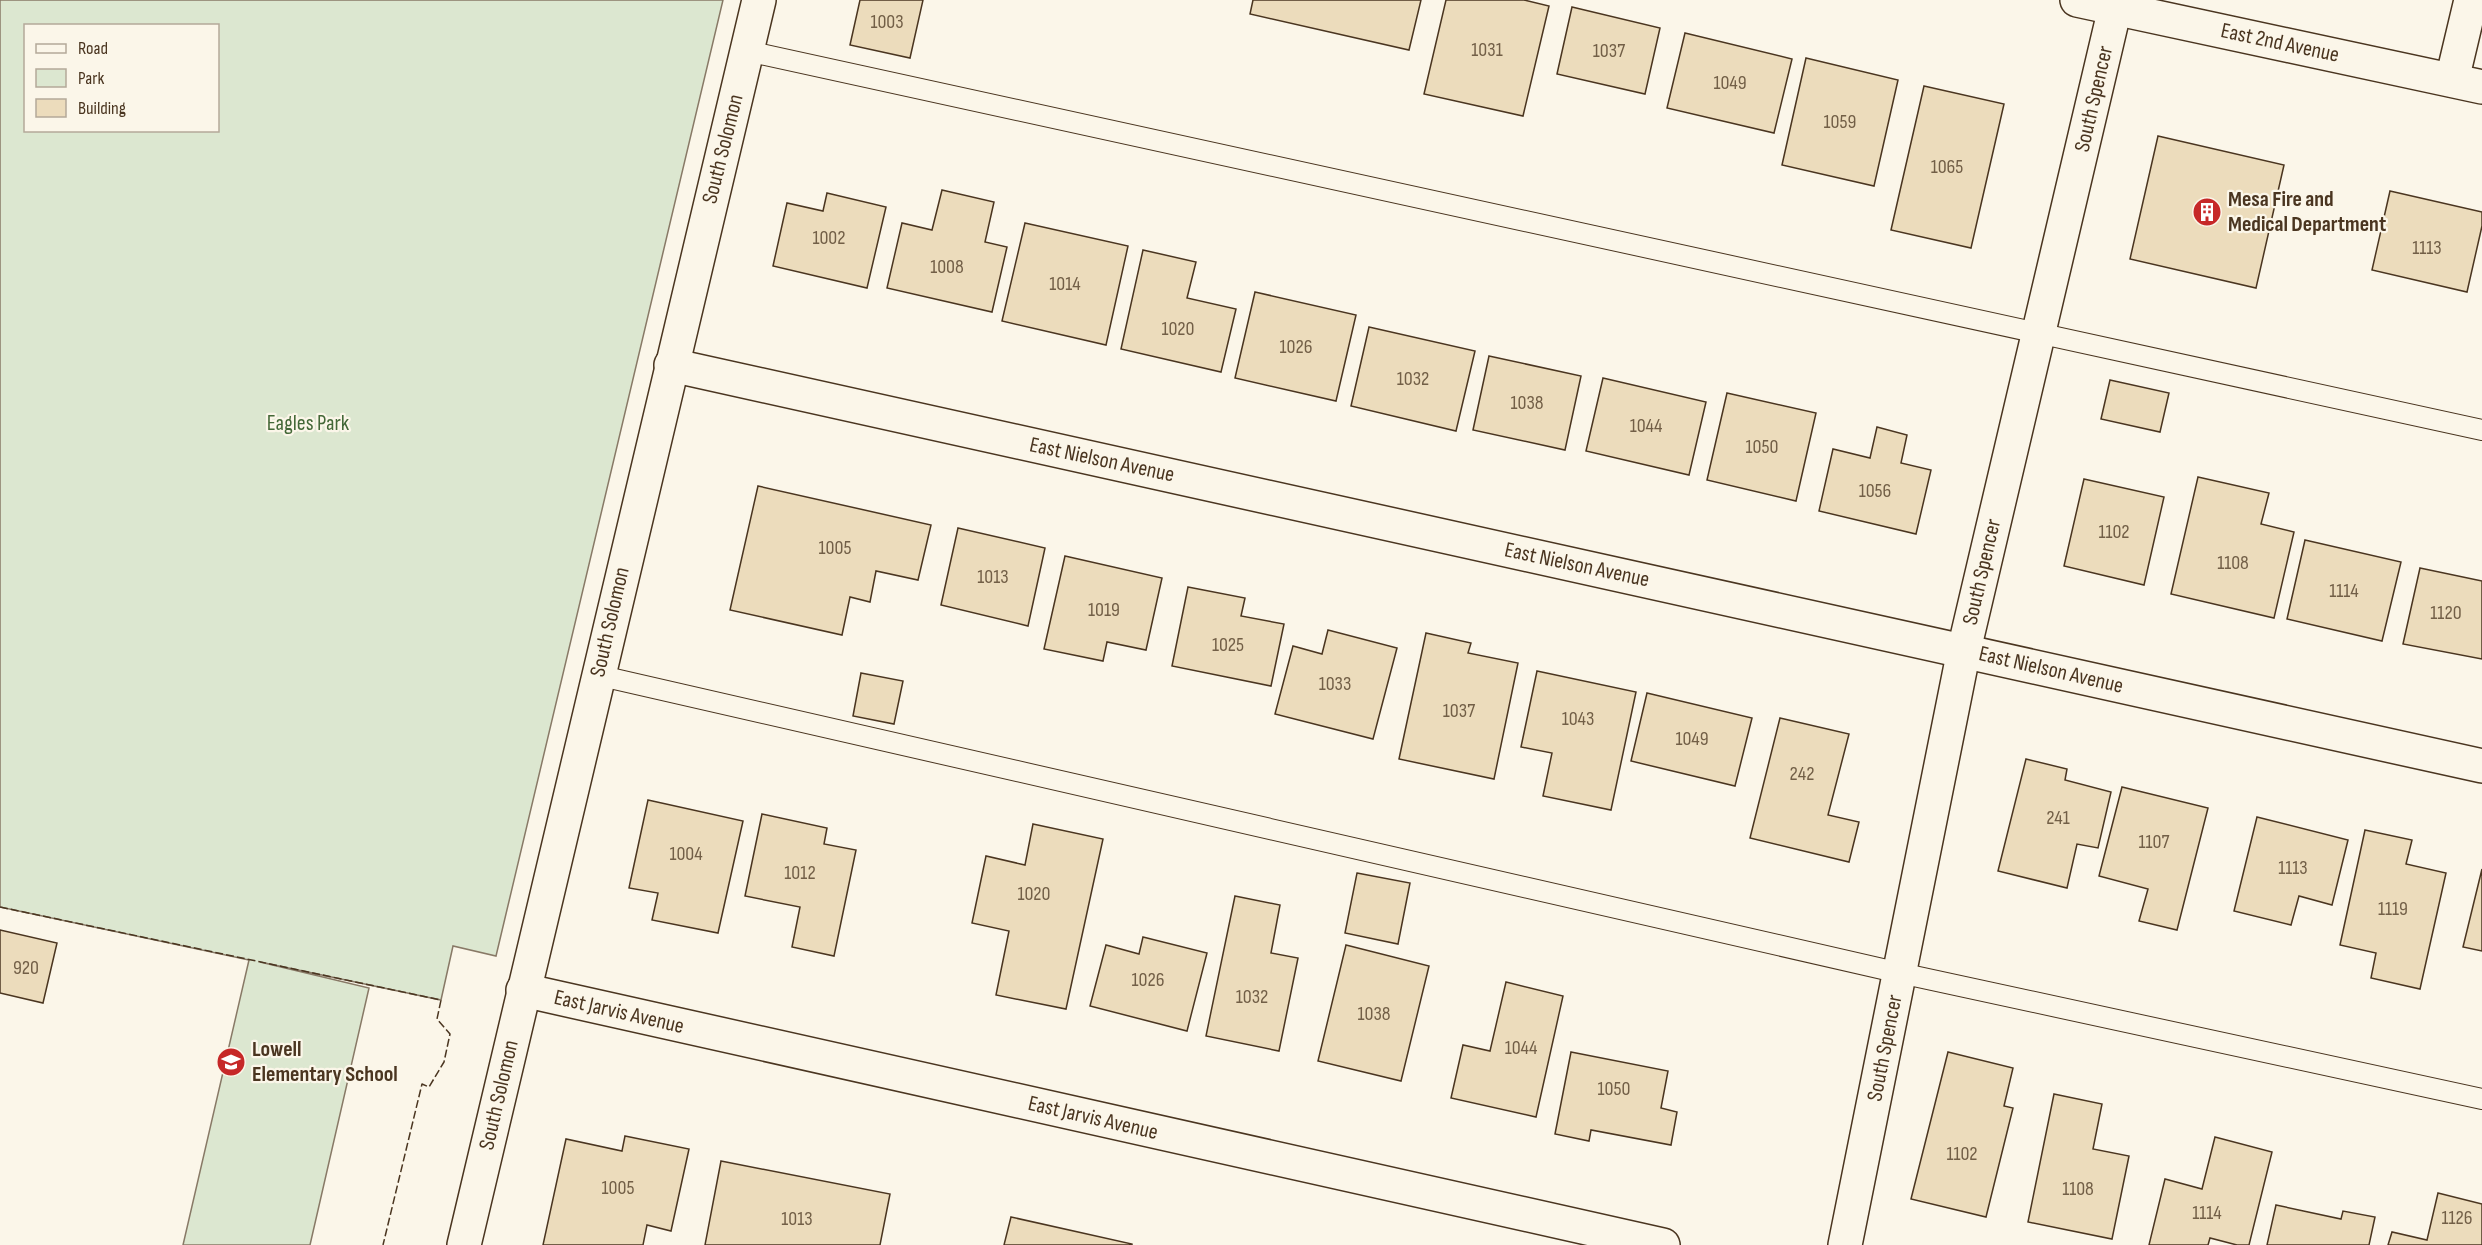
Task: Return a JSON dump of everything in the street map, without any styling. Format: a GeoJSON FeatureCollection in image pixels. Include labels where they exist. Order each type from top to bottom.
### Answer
{"type":"FeatureCollection","features":[{"type":"Feature","properties":{"kind":"street","name":"South Solomon"},"geometry":{"type":"LineString","coordinates":[[464,1245],[597,675],[759,0]]}},
{"type":"Feature","properties":{"kind":"street","name":"East 2nd Avenue"},"geometry":{"type":"LineString","coordinates":[[2077,0],[2467,84]]}},
{"type":"Feature","properties":{"kind":"street"},"geometry":{"type":"LineString","coordinates":[[2467,84],[2471,0]]}},
{"type":"Feature","properties":{"kind":"street","name":"South Spencer"},"geometry":{"type":"LineString","coordinates":[[1845,1245],[1964,650],[2115,8]]}},
{"type":"Feature","properties":{"kind":"street","name":"East Nielson Avenue"},"geometry":{"type":"LineString","coordinates":[[671,365],[2482,766]]}},
{"type":"Feature","properties":{"kind":"street","name":"East Jarvis Avenue"},"geometry":{"type":"LineString","coordinates":[[523,990],[1663,1245]]}},
{"type":"Feature","properties":{"kind":"lane"},"geometry":{"type":"LineString","coordinates":[[747,51],[2482,430]]}},
{"type":"Feature","properties":{"kind":"lane"},"geometry":{"type":"LineString","coordinates":[[597,675],[1900,973],[2482,1099]]}},
{"type":"Feature","properties":{"kind":"green space","name":"Eagles Park"},"geometry":{"type":"Polygon","coordinates":[[[0,0],[723,0],[496,956],[453,946],[441,1000],[260,962],[369,988],[310,1245],[183,1245],[249,960],[0,907],[0,0]]]}},
{"type":"Feature","properties":{"kind":"building"},"geometry":{"type":"Polygon","coordinates":[[[860,0],[923,0],[910,58],[850,45],[860,0]]]}},
{"type":"Feature","properties":{"kind":"building"},"geometry":{"type":"Polygon","coordinates":[[[1253,0],[1421,0],[1409,50],[1250,14],[1253,0]]]}},
{"type":"Feature","properties":{"kind":"building"},"geometry":{"type":"Polygon","coordinates":[[[1446,0],[1524,0],[1549,6],[1523,116],[1424,94],[1446,0]]]}},
{"type":"Feature","properties":{"kind":"building"},"geometry":{"type":"Polygon","coordinates":[[[1572,7],[1660,28],[1645,94],[1557,74],[1572,7]]]}},
{"type":"Feature","properties":{"kind":"building"},"geometry":{"type":"Polygon","coordinates":[[[1685,33],[1792,59],[1774,133],[1667,108],[1685,33]]]}},
{"type":"Feature","properties":{"kind":"building"},"geometry":{"type":"Polygon","coordinates":[[[1806,58],[1898,80],[1874,186],[1782,165],[1806,58]]]}},
{"type":"Feature","properties":{"kind":"building"},"geometry":{"type":"Polygon","coordinates":[[[1924,86],[2004,104],[1971,248],[1891,230],[1924,86]]]}},
{"type":"Feature","properties":{"kind":"building","name":"Mesa Fire and Medical Department"},"geometry":{"type":"Polygon","coordinates":[[[2158,136],[2284,165],[2256,288],[2130,259],[2158,136]]]}},
{"type":"Feature","properties":{"kind":"building"},"geometry":{"type":"Polygon","coordinates":[[[942,190],[994,202],[985,242],[1007,247],[992,312],[887,288],[902,223],[932,230],[942,190]]]}},
{"type":"Feature","properties":{"kind":"building"},"geometry":{"type":"Polygon","coordinates":[[[2390,191],[2482,212],[2482,226],[2467,292],[2372,270],[2390,191]]]}},
{"type":"Feature","properties":{"kind":"building"},"geometry":{"type":"Polygon","coordinates":[[[827,193],[886,207],[867,288],[773,266],[787,203],[823,211],[827,193]]]}},
{"type":"Feature","properties":{"kind":"building"},"geometry":{"type":"Polygon","coordinates":[[[1025,223],[1128,246],[1106,345],[1002,321],[1025,223]]]}},
{"type":"Feature","properties":{"kind":"building"},"geometry":{"type":"Polygon","coordinates":[[[1143,250],[1196,262],[1187,298],[1236,309],[1221,372],[1121,349],[1143,250]]]}},
{"type":"Feature","properties":{"kind":"building"},"geometry":{"type":"Polygon","coordinates":[[[1255,292],[1356,315],[1336,401],[1235,378],[1255,292]]]}},
{"type":"Feature","properties":{"kind":"building"},"geometry":{"type":"Polygon","coordinates":[[[1369,327],[1475,351],[1456,431],[1351,406],[1369,327]]]}},
{"type":"Feature","properties":{"kind":"building"},"geometry":{"type":"Polygon","coordinates":[[[1489,356],[1581,376],[1565,450],[1473,430],[1489,356]]]}},
{"type":"Feature","properties":{"kind":"building"},"geometry":{"type":"Polygon","coordinates":[[[1603,378],[1706,402],[1689,475],[1586,451],[1603,378]]]}},
{"type":"Feature","properties":{"kind":"building"},"geometry":{"type":"Polygon","coordinates":[[[2110,380],[2169,393],[2160,432],[2101,419],[2110,380]]]}},
{"type":"Feature","properties":{"kind":"building"},"geometry":{"type":"Polygon","coordinates":[[[1727,393],[1816,413],[1796,501],[1707,480],[1727,393]]]}},
{"type":"Feature","properties":{"kind":"building"},"geometry":{"type":"Polygon","coordinates":[[[1877,427],[1907,435],[1901,463],[1931,470],[1916,534],[1819,511],[1833,449],[1870,458],[1877,427]]]}},
{"type":"Feature","properties":{"kind":"building"},"geometry":{"type":"Polygon","coordinates":[[[2198,477],[2269,493],[2261,524],[2294,532],[2274,618],[2171,594],[2198,477]]]}},
{"type":"Feature","properties":{"kind":"building"},"geometry":{"type":"Polygon","coordinates":[[[2084,479],[2164,497],[2144,585],[2064,566],[2084,479]]]}},
{"type":"Feature","properties":{"kind":"building"},"geometry":{"type":"Polygon","coordinates":[[[758,486],[931,525],[918,580],[876,571],[870,602],[850,597],[842,635],[730,610],[758,486]]]}},
{"type":"Feature","properties":{"kind":"building"},"geometry":{"type":"Polygon","coordinates":[[[958,528],[1045,548],[1028,626],[941,605],[958,528]]]}},
{"type":"Feature","properties":{"kind":"building"},"geometry":{"type":"Polygon","coordinates":[[[2305,540],[2401,562],[2382,641],[2287,619],[2305,540]]]}},
{"type":"Feature","properties":{"kind":"building"},"geometry":{"type":"Polygon","coordinates":[[[1065,556],[1162,578],[1146,650],[1107,642],[1103,661],[1044,649],[1065,556]]]}},
{"type":"Feature","properties":{"kind":"building"},"geometry":{"type":"Polygon","coordinates":[[[2420,568],[2482,581],[2482,659],[2403,644],[2420,568]]]}},
{"type":"Feature","properties":{"kind":"building"},"geometry":{"type":"Polygon","coordinates":[[[1188,587],[1245,598],[1241,616],[1284,624],[1271,686],[1172,666],[1188,587]]]}},
{"type":"Feature","properties":{"kind":"building"},"geometry":{"type":"Polygon","coordinates":[[[1328,630],[1397,648],[1373,739],[1275,714],[1293,646],[1322,654],[1328,630]]]}},
{"type":"Feature","properties":{"kind":"building"},"geometry":{"type":"Polygon","coordinates":[[[1426,633],[1471,643],[1468,653],[1518,663],[1494,779],[1399,759],[1426,633]]]}},
{"type":"Feature","properties":{"kind":"building"},"geometry":{"type":"Polygon","coordinates":[[[1537,671],[1636,692],[1611,810],[1543,796],[1552,753],[1521,747],[1537,671]]]}},
{"type":"Feature","properties":{"kind":"building"},"geometry":{"type":"Polygon","coordinates":[[[861,673],[903,681],[894,724],[853,716],[861,673]]]}},
{"type":"Feature","properties":{"kind":"building"},"geometry":{"type":"Polygon","coordinates":[[[1647,693],[1752,718],[1735,786],[1631,761],[1647,693]]]}},
{"type":"Feature","properties":{"kind":"building"},"geometry":{"type":"Polygon","coordinates":[[[1780,718],[1849,734],[1828,815],[1859,822],[1849,862],[1750,838],[1780,718]]]}},
{"type":"Feature","properties":{"kind":"building"},"geometry":{"type":"Polygon","coordinates":[[[2026,759],[2067,769],[2065,780],[2111,792],[2098,848],[2077,844],[2067,888],[1998,871],[2026,759]]]}},
{"type":"Feature","properties":{"kind":"building"},"geometry":{"type":"Polygon","coordinates":[[[2122,787],[2208,808],[2177,930],[2139,921],[2148,889],[2099,876],[2122,787]]]}},
{"type":"Feature","properties":{"kind":"building"},"geometry":{"type":"Polygon","coordinates":[[[648,800],[743,821],[718,933],[652,920],[658,893],[629,888],[648,800]]]}},
{"type":"Feature","properties":{"kind":"building"},"geometry":{"type":"Polygon","coordinates":[[[762,814],[827,828],[824,844],[856,850],[834,956],[792,947],[800,907],[745,896],[762,814]]]}},
{"type":"Feature","properties":{"kind":"building"},"geometry":{"type":"Polygon","coordinates":[[[2257,817],[2348,840],[2332,905],[2299,896],[2291,925],[2234,911],[2257,817]]]}},
{"type":"Feature","properties":{"kind":"building"},"geometry":{"type":"Polygon","coordinates":[[[1033,824],[1103,839],[1066,1009],[996,995],[1009,931],[972,923],[986,856],[1025,865],[1033,824]]]}},
{"type":"Feature","properties":{"kind":"building"},"geometry":{"type":"Polygon","coordinates":[[[2365,830],[2412,840],[2406,864],[2446,873],[2420,989],[2371,978],[2376,953],[2340,945],[2365,830]]]}},
{"type":"Feature","properties":{"kind":"building"},"geometry":{"type":"Polygon","coordinates":[[[2482,869],[2482,951],[2463,947],[2482,869]]]}},
{"type":"Feature","properties":{"kind":"building"},"geometry":{"type":"Polygon","coordinates":[[[1357,873],[1410,883],[1398,944],[1345,933],[1357,873]]]}},
{"type":"Feature","properties":{"kind":"building"},"geometry":{"type":"Polygon","coordinates":[[[1235,896],[1280,905],[1271,953],[1298,958],[1279,1051],[1206,1036],[1235,896]]]}},
{"type":"Feature","properties":{"kind":"building"},"geometry":{"type":"Polygon","coordinates":[[[0,930],[57,943],[43,1003],[0,993],[0,930]]]}},
{"type":"Feature","properties":{"kind":"building"},"geometry":{"type":"Polygon","coordinates":[[[1143,937],[1207,953],[1187,1031],[1090,1006],[1106,945],[1139,954],[1143,937]]]}},
{"type":"Feature","properties":{"kind":"building"},"geometry":{"type":"Polygon","coordinates":[[[1346,945],[1429,966],[1401,1081],[1318,1061],[1346,945]]]}},
{"type":"Feature","properties":{"kind":"building"},"geometry":{"type":"Polygon","coordinates":[[[1506,982],[1563,996],[1536,1117],[1451,1098],[1463,1045],[1490,1051],[1506,982]]]}},
{"type":"Feature","properties":{"kind":"building"},"geometry":{"type":"Polygon","coordinates":[[[1571,1052],[1668,1071],[1661,1108],[1677,1112],[1671,1145],[1591,1130],[1589,1141],[1555,1134],[1571,1052]]]}},
{"type":"Feature","properties":{"kind":"building"},"geometry":{"type":"Polygon","coordinates":[[[1948,1052],[2013,1068],[2004,1106],[2013,1108],[1986,1217],[1911,1199],[1948,1052]]]}},
{"type":"Feature","properties":{"kind":"building"},"geometry":{"type":"Polygon","coordinates":[[[2054,1094],[2102,1104],[2093,1149],[2129,1156],[2112,1239],[2028,1222],[2054,1094]]]}},
{"type":"Feature","properties":{"kind":"building"},"geometry":{"type":"Polygon","coordinates":[[[625,1136],[689,1149],[671,1231],[647,1225],[643,1245],[543,1245],[566,1139],[622,1151],[625,1136]]]}},
{"type":"Feature","properties":{"kind":"building"},"geometry":{"type":"Polygon","coordinates":[[[2215,1137],[2272,1152],[2249,1245],[2237,1245],[2210,1238],[2208,1245],[2149,1245],[2165,1179],[2202,1189],[2215,1137]]]}},
{"type":"Feature","properties":{"kind":"building"},"geometry":{"type":"Polygon","coordinates":[[[721,1161],[890,1194],[880,1245],[705,1245],[721,1161]]]}},
{"type":"Feature","properties":{"kind":"building"},"geometry":{"type":"Polygon","coordinates":[[[2438,1193],[2482,1204],[2482,1245],[2388,1245],[2392,1232],[2427,1240],[2438,1193]]]}},
{"type":"Feature","properties":{"kind":"building"},"geometry":{"type":"Polygon","coordinates":[[[2276,1205],[2341,1219],[2343,1211],[2375,1217],[2369,1245],[2267,1245],[2276,1205]]]}},
{"type":"Feature","properties":{"kind":"building"},"geometry":{"type":"Polygon","coordinates":[[[1011,1217],[1132,1244],[1132,1245],[1004,1245],[1011,1217]]]}},
{"type":"Feature","properties":{"kind":"fence"},"geometry":{"type":"LineString","coordinates":[[0,907],[441,1000],[437,1019],[450,1034],[444,1062],[429,1087],[422,1084],[383,1245]]}},
{"type":"Feature","properties":{"kind":"place","name":"Mesa Fire and Medical Department"},"geometry":{"type":"Point","coordinates":[2207,212]}},
{"type":"Feature","properties":{"kind":"place","name":"Lowell Elementary School"},"geometry":{"type":"Point","coordinates":[231,1062]}}]}
